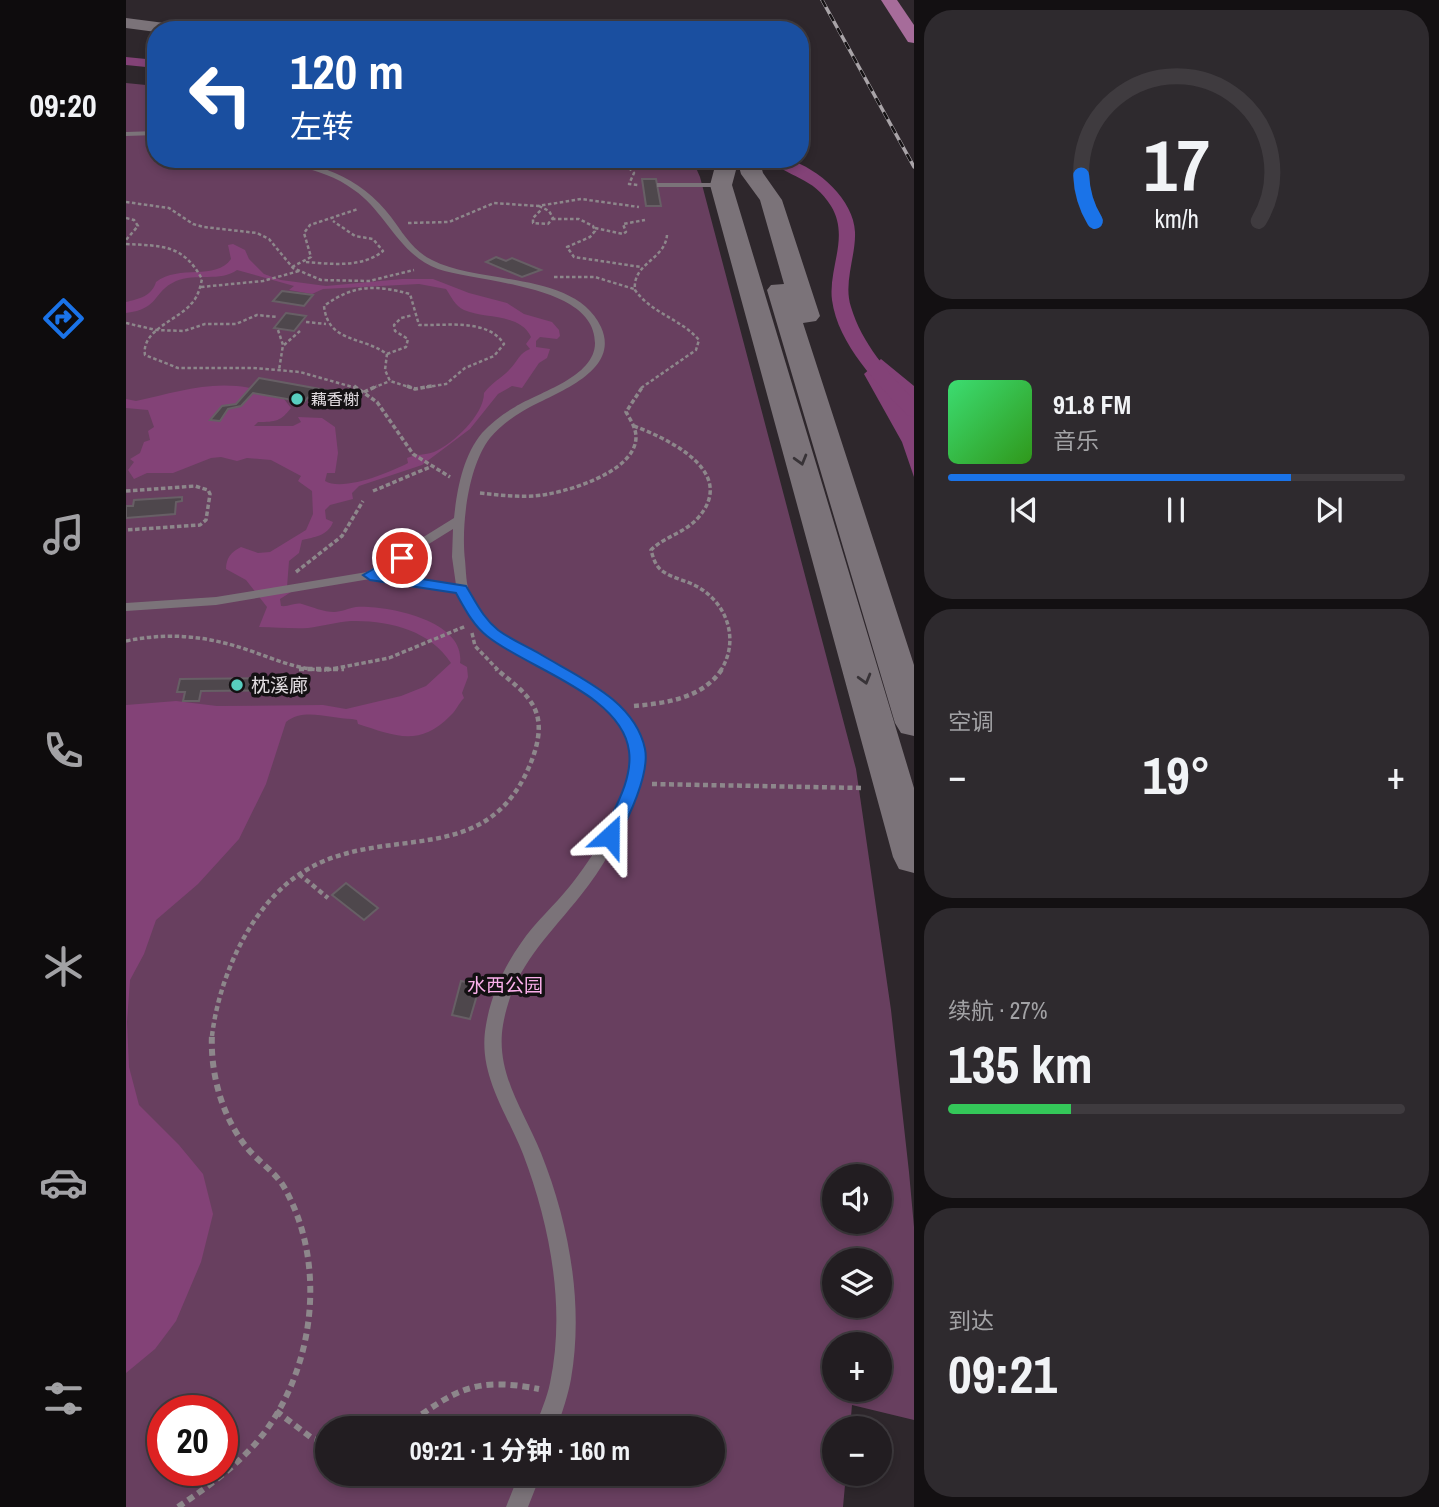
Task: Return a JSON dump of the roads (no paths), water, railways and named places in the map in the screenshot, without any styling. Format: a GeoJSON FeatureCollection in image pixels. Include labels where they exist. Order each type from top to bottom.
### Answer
{"type":"FeatureCollection","features":[{"type":"Feature","properties":{"kind":"highway"},"geometry":{"type":"LineString","coordinates":[[889,0],[914,38]]}},
{"type":"Feature","properties":{"kind":"street"},"geometry":{"type":"LineString","coordinates":[[126,23],[147,26]]}},
{"type":"Feature","properties":{"kind":"street"},"geometry":{"type":"LineString","coordinates":[[126,32],[147,35]]}},
{"type":"Feature","properties":{"kind":"street"},"geometry":{"type":"LineString","coordinates":[[737,168],[914,764]]}},
{"type":"Feature","properties":{"kind":"street"},"geometry":{"type":"LineString","coordinates":[[737,168],[914,857]]}},
{"type":"Feature","properties":{"kind":"street"},"geometry":{"type":"LineString","coordinates":[[738,168],[748,190],[914,723]]}},
{"type":"Feature","properties":{"kind":"street"},"geometry":{"type":"LineString","coordinates":[[742,168],[752,174],[771,200],[914,655]]}},
{"type":"Feature","properties":{"kind":"lane"},"geometry":{"type":"LineString","coordinates":[[126,134],[147,133]]}},
{"type":"Feature","properties":{"kind":"lane"},"geometry":{"type":"LineString","coordinates":[[318,168],[350,183],[376,204],[410,250],[430,263],[471,276],[531,287],[564,297],[587,312],[599,331],[597,356],[576,379],[517,410],[491,431],[471,462],[465,488],[458,562],[461,590],[480,620],[492,633],[601,697],[632,734],[637,749],[633,783],[610,836],[579,886],[522,953],[510,976],[493,1031],[492,1049],[497,1072],[545,1192],[564,1280],[565,1330],[561,1380],[550,1416]]}},
{"type":"Feature","properties":{"kind":"lane"},"geometry":{"type":"LineString","coordinates":[[660,184],[721,168]]}},
{"type":"Feature","properties":{"kind":"lane"},"geometry":{"type":"LineString","coordinates":[[370,575],[461,519]]}},
{"type":"Feature","properties":{"kind":"lane"},"geometry":{"type":"LineString","coordinates":[[126,607],[216,601],[370,575],[461,590]]}},
{"type":"Feature","properties":{"kind":"lane"},"geometry":{"type":"LineString","coordinates":[[517,1507],[525,1486]]}},
{"type":"Feature","properties":{"kind":"waterway"},"geometry":{"type":"LineString","coordinates":[[126,61],[147,63]]}},
{"type":"Feature","properties":{"kind":"waterway"},"geometry":{"type":"LineString","coordinates":[[794,168],[820,184],[837,202],[843,214],[847,226],[847,244],[840,296],[842,306],[863,350],[914,411]]}},
{"type":"Feature","properties":{"kind":"railway"},"geometry":{"type":"LineString","coordinates":[[822,0],[914,167]]}},
{"type":"Feature","properties":{"kind":"place","name":"藕香榭"},"geometry":{"type":"Point","coordinates":[297,399]}},
{"type":"Feature","properties":{"kind":"place","name":"枕溪廊"},"geometry":{"type":"Point","coordinates":[237,685]}},
{"type":"Feature","properties":{"kind":"park label","name":"水西公园"},"geometry":{"type":"Point","coordinates":[505,985]}}]}
